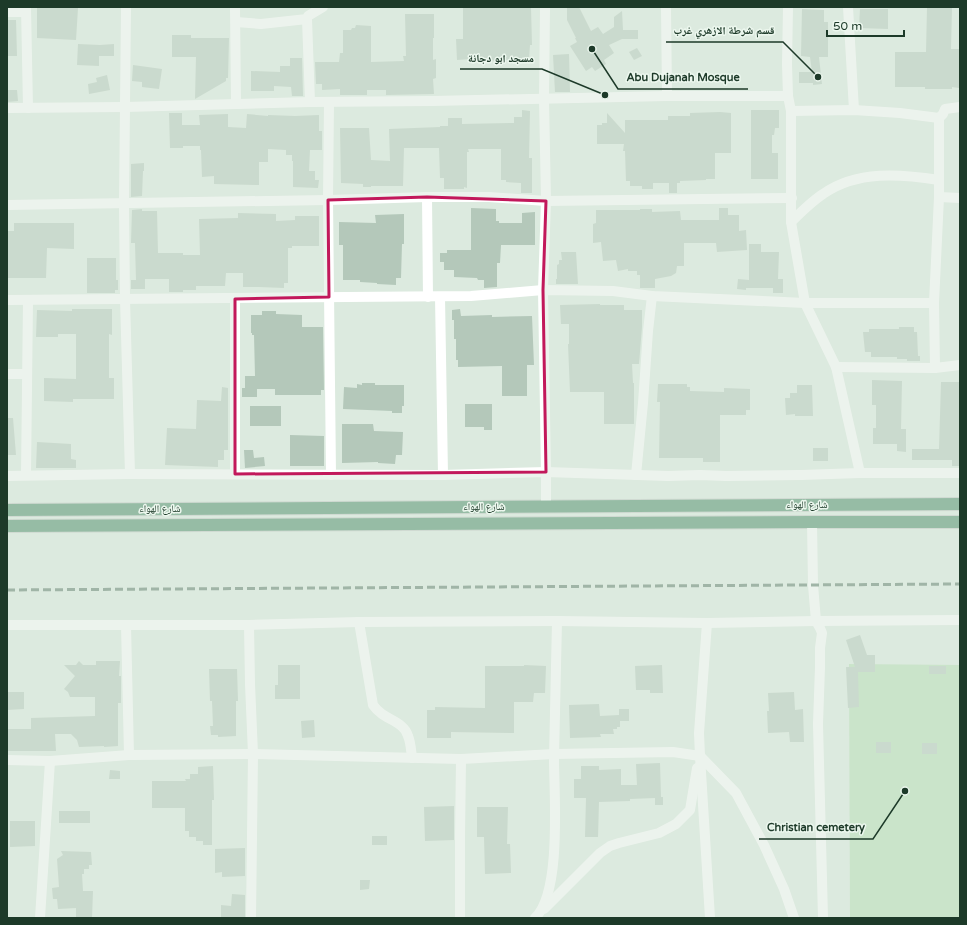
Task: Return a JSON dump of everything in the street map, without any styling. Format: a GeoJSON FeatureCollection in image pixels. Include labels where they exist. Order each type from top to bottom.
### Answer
{"type":"FeatureCollection","features":[{"type":"Feature","properties":{"kind":"highway","name":"شارع الهواء"},"geometry":{"type":"LineString","coordinates":[[7,510],[960,504]]}},
{"type":"Feature","properties":{"kind":"highway","name":"شارع الهواء"},"geometry":{"type":"LineString","coordinates":[[7,526],[960,522]]}},
{"type":"Feature","properties":{"kind":"street"},"geometry":{"type":"LineString","coordinates":[[126,7],[124,204],[130,474]]}},
{"type":"Feature","properties":{"kind":"street"},"geometry":{"type":"LineString","coordinates":[[235,7],[236,104]]}},
{"type":"Feature","properties":{"kind":"street"},"geometry":{"type":"LineString","coordinates":[[236,22],[260,24],[307,18],[324,7]]}},
{"type":"Feature","properties":{"kind":"street"},"geometry":{"type":"LineString","coordinates":[[545,7],[544,99],[546,201],[543,290],[546,507]]}},
{"type":"Feature","properties":{"kind":"street"},"geometry":{"type":"LineString","coordinates":[[666,7],[667,96]]}},
{"type":"Feature","properties":{"kind":"street"},"geometry":{"type":"LineString","coordinates":[[788,7],[787,64],[788,96],[791,111],[791,222],[805,303],[836,367],[860,472]]}},
{"type":"Feature","properties":{"kind":"street"},"geometry":{"type":"LineString","coordinates":[[848,7],[854,110]]}},
{"type":"Feature","properties":{"kind":"street"},"geometry":{"type":"LineString","coordinates":[[7,12],[26,9],[28,108]]}},
{"type":"Feature","properties":{"kind":"street"},"geometry":{"type":"LineString","coordinates":[[307,18],[310,102]]}},
{"type":"Feature","properties":{"kind":"street"},"geometry":{"type":"LineString","coordinates":[[7,108],[667,96],[788,96]]}},
{"type":"Feature","properties":{"kind":"street"},"geometry":{"type":"LineString","coordinates":[[329,102],[328,200],[331,475]]}},
{"type":"Feature","properties":{"kind":"street"},"geometry":{"type":"LineString","coordinates":[[935,368],[934,303],[939,197],[939,118],[943,114],[945,108],[960,107]]}},
{"type":"Feature","properties":{"kind":"street"},"geometry":{"type":"LineString","coordinates":[[791,111],[854,110],[900,113],[939,118]]}},
{"type":"Feature","properties":{"kind":"street"},"geometry":{"type":"LineString","coordinates":[[791,222],[824,193],[833,188],[854,181],[880,175],[939,180]]}},
{"type":"Feature","properties":{"kind":"street"},"geometry":{"type":"LineString","coordinates":[[7,205],[124,204],[427,197],[488,197],[546,201],[792,198]]}},
{"type":"Feature","properties":{"kind":"street"},"geometry":{"type":"LineString","coordinates":[[427,197],[428,297]]}},
{"type":"Feature","properties":{"kind":"street"},"geometry":{"type":"LineString","coordinates":[[939,197],[960,198]]}},
{"type":"Feature","properties":{"kind":"street"},"geometry":{"type":"LineString","coordinates":[[7,300],[428,297],[471,296],[543,290],[613,291],[652,296],[805,303],[934,303]]}},
{"type":"Feature","properties":{"kind":"street"},"geometry":{"type":"LineString","coordinates":[[440,296],[443,475]]}},
{"type":"Feature","properties":{"kind":"street"},"geometry":{"type":"LineString","coordinates":[[636,475],[644,403],[648,331],[652,296]]}},
{"type":"Feature","properties":{"kind":"street"},"geometry":{"type":"LineString","coordinates":[[235,299],[235,474]]}},
{"type":"Feature","properties":{"kind":"street"},"geometry":{"type":"LineString","coordinates":[[26,475],[28,300]]}},
{"type":"Feature","properties":{"kind":"street"},"geometry":{"type":"LineString","coordinates":[[836,367],[935,368],[960,365]]}},
{"type":"Feature","properties":{"kind":"street"},"geometry":{"type":"LineString","coordinates":[[7,374],[27,374]]}},
{"type":"Feature","properties":{"kind":"street"},"geometry":{"type":"LineString","coordinates":[[7,476],[130,474],[443,475],[546,472],[668,476],[793,476],[860,472],[960,473]]}},
{"type":"Feature","properties":{"kind":"street"},"geometry":{"type":"LineString","coordinates":[[812,522],[812,575],[816,621],[822,633],[820,648],[818,724],[822,918]]}},
{"type":"Feature","properties":{"kind":"street"},"geometry":{"type":"LineString","coordinates":[[7,625],[249,626],[359,622],[557,621],[707,623],[960,620]]}},
{"type":"Feature","properties":{"kind":"street"},"geometry":{"type":"LineString","coordinates":[[536,918],[548,893],[552,872],[555,840],[554,754],[557,621]]}},
{"type":"Feature","properties":{"kind":"street"},"geometry":{"type":"LineString","coordinates":[[359,622],[372,704],[382,714],[406,731],[412,758]]}},
{"type":"Feature","properties":{"kind":"street"},"geometry":{"type":"LineString","coordinates":[[707,623],[699,733],[710,918]]}},
{"type":"Feature","properties":{"kind":"street"},"geometry":{"type":"LineString","coordinates":[[126,625],[128,755]]}},
{"type":"Feature","properties":{"kind":"street"},"geometry":{"type":"LineString","coordinates":[[249,626],[253,754],[251,918]]}},
{"type":"Feature","properties":{"kind":"street"},"geometry":{"type":"LineString","coordinates":[[7,760],[50,761],[128,755],[253,754],[461,759],[554,754],[673,752],[700,756],[736,793],[764,845],[784,889],[794,918]]}},
{"type":"Feature","properties":{"kind":"street"},"geometry":{"type":"LineString","coordinates":[[536,918],[600,853],[610,846],[659,833],[676,824],[690,810],[695,773],[700,756]]}},
{"type":"Feature","properties":{"kind":"street"},"geometry":{"type":"LineString","coordinates":[[460,918],[461,759]]}},
{"type":"Feature","properties":{"kind":"street"},"geometry":{"type":"LineString","coordinates":[[40,918],[50,761]]}},
{"type":"Feature","properties":{"kind":"highlighted area"},"geometry":{"type":"Polygon","coordinates":[[[427,197],[546,201],[543,290],[546,472],[235,474],[235,299],[329,297],[328,200],[427,197]]]}},
{"type":"Feature","properties":{"kind":"green space"},"geometry":{"type":"Polygon","coordinates":[[[849,664],[960,665],[960,918],[850,918],[849,664]]]}},
{"type":"Feature","properties":{"kind":"building"},"geometry":{"type":"Polygon","coordinates":[[[463,7],[531,8],[532,45],[530,45],[529,59],[483,61],[483,58],[457,60],[456,39],[463,39],[463,7]]]}},
{"type":"Feature","properties":{"kind":"building"},"geometry":{"type":"Polygon","coordinates":[[[567,7],[579,7],[591,31],[598,27],[603,34],[614,27],[614,17],[622,11],[623,30],[638,30],[638,39],[622,39],[609,45],[614,53],[604,60],[606,64],[595,71],[592,67],[586,71],[570,46],[577,42],[567,20],[567,7]]]}},
{"type":"Feature","properties":{"kind":"building"},"geometry":{"type":"Polygon","coordinates":[[[952,7],[951,49],[960,49],[959,88],[952,87],[952,89],[925,89],[925,87],[895,87],[895,52],[926,52],[927,8],[952,7]]]}},
{"type":"Feature","properties":{"kind":"building"},"geometry":{"type":"Polygon","coordinates":[[[37,8],[78,8],[76,40],[37,38],[37,8]]]}},
{"type":"Feature","properties":{"kind":"building"},"geometry":{"type":"Polygon","coordinates":[[[802,9],[824,10],[824,22],[828,22],[828,57],[819,57],[822,84],[813,85],[813,83],[799,83],[799,72],[812,72],[810,57],[801,56],[802,9]]]}},
{"type":"Feature","properties":{"kind":"building"},"geometry":{"type":"Polygon","coordinates":[[[860,9],[888,9],[888,29],[859,28],[860,9]]]}},
{"type":"Feature","properties":{"kind":"building"},"geometry":{"type":"Polygon","coordinates":[[[405,14],[434,14],[433,60],[436,59],[436,78],[433,79],[434,94],[386,95],[386,90],[367,90],[367,95],[340,95],[340,89],[322,90],[322,84],[316,84],[315,62],[339,62],[340,53],[343,53],[343,30],[351,30],[352,28],[355,28],[356,25],[371,26],[371,62],[404,61],[403,56],[406,56],[405,14]]]}},
{"type":"Feature","properties":{"kind":"building"},"geometry":{"type":"Polygon","coordinates":[[[7,20],[16,20],[17,56],[7,56],[7,20]]]}},
{"type":"Feature","properties":{"kind":"building"},"geometry":{"type":"Polygon","coordinates":[[[172,35],[191,35],[191,38],[229,38],[228,78],[226,78],[226,81],[195,99],[196,57],[172,57],[172,35]]]}},
{"type":"Feature","properties":{"kind":"building"},"geometry":{"type":"Polygon","coordinates":[[[78,44],[114,44],[114,56],[99,56],[99,66],[77,65],[78,44]]]}},
{"type":"Feature","properties":{"kind":"building"},"geometry":{"type":"Polygon","coordinates":[[[637,48],[642,56],[634,60],[629,52],[637,48]]]}},
{"type":"Feature","properties":{"kind":"building"},"geometry":{"type":"Polygon","coordinates":[[[569,54],[570,92],[555,92],[553,55],[569,54]]]}},
{"type":"Feature","properties":{"kind":"building"},"geometry":{"type":"Polygon","coordinates":[[[290,58],[302,58],[303,96],[292,96],[291,87],[274,86],[274,91],[251,91],[251,71],[280,72],[280,66],[290,66],[290,58]]]}},
{"type":"Feature","properties":{"kind":"building"},"geometry":{"type":"Polygon","coordinates":[[[133,65],[162,69],[159,89],[142,87],[142,82],[132,81],[133,65]]]}},
{"type":"Feature","properties":{"kind":"building"},"geometry":{"type":"Polygon","coordinates":[[[107,75],[110,90],[89,94],[88,84],[97,82],[96,78],[107,75]]]}},
{"type":"Feature","properties":{"kind":"building"},"geometry":{"type":"Polygon","coordinates":[[[7,90],[17,90],[18,101],[7,102],[7,90]]]}},
{"type":"Feature","properties":{"kind":"building"},"geometry":{"type":"Polygon","coordinates":[[[522,110],[530,111],[529,158],[532,158],[532,193],[521,193],[521,183],[506,182],[506,180],[501,180],[501,149],[468,149],[467,188],[464,187],[464,189],[444,189],[444,178],[440,178],[439,148],[404,148],[403,186],[363,187],[363,184],[341,183],[340,128],[369,128],[371,160],[390,161],[389,129],[448,126],[448,118],[462,118],[462,124],[514,123],[514,117],[522,117],[522,110]]]}},
{"type":"Feature","properties":{"kind":"building"},"geometry":{"type":"Polygon","coordinates":[[[751,110],[779,110],[779,128],[775,128],[774,135],[772,135],[772,153],[778,153],[778,179],[751,179],[751,110]]]}},
{"type":"Feature","properties":{"kind":"building"},"geometry":{"type":"Polygon","coordinates":[[[169,113],[182,113],[182,125],[200,125],[199,115],[228,114],[228,127],[246,128],[247,114],[268,116],[319,115],[319,131],[322,131],[322,150],[310,150],[309,171],[315,171],[315,180],[319,180],[318,188],[293,187],[292,155],[286,155],[286,150],[268,149],[268,162],[259,162],[259,185],[214,184],[214,176],[202,177],[200,146],[170,148],[169,113]]]}},
{"type":"Feature","properties":{"kind":"building"},"geometry":{"type":"Polygon","coordinates":[[[607,113],[625,133],[625,120],[668,120],[668,116],[690,116],[690,113],[731,113],[731,153],[715,153],[715,179],[680,181],[680,183],[677,183],[677,193],[669,193],[669,183],[653,183],[653,189],[642,189],[642,186],[630,186],[630,181],[626,181],[625,151],[623,151],[624,144],[597,144],[597,125],[607,123],[607,113]]]}},
{"type":"Feature","properties":{"kind":"building"},"geometry":{"type":"Polygon","coordinates":[[[144,163],[142,196],[131,197],[131,164],[144,163]]]}},
{"type":"Feature","properties":{"kind":"building"},"geometry":{"type":"Polygon","coordinates":[[[471,208],[496,209],[496,221],[499,221],[499,223],[522,223],[522,213],[535,212],[535,245],[501,245],[500,263],[497,263],[497,287],[484,288],[484,280],[478,280],[477,278],[454,277],[454,270],[444,270],[444,262],[440,262],[440,253],[447,253],[447,250],[471,250],[471,208]]]}},
{"type":"Feature","properties":{"kind":"building"},"geometry":{"type":"Polygon","coordinates":[[[719,208],[728,208],[728,215],[739,215],[739,231],[746,230],[747,250],[717,252],[716,243],[684,243],[684,266],[677,266],[676,273],[671,276],[655,279],[655,288],[640,288],[640,275],[637,275],[637,271],[628,271],[628,269],[618,271],[616,260],[603,261],[601,242],[593,243],[593,224],[596,223],[596,210],[652,209],[652,212],[680,211],[681,220],[719,220],[719,208]]]}},
{"type":"Feature","properties":{"kind":"building"},"geometry":{"type":"Polygon","coordinates":[[[142,209],[142,211],[157,211],[158,253],[200,255],[199,219],[238,218],[238,213],[276,214],[276,221],[295,220],[295,216],[319,216],[319,246],[292,246],[292,248],[288,248],[288,283],[284,283],[284,288],[243,287],[243,273],[226,273],[225,286],[196,286],[196,290],[169,292],[169,279],[145,279],[145,289],[131,289],[131,280],[136,280],[135,243],[131,243],[132,210],[142,209]]]}},
{"type":"Feature","properties":{"kind":"building"},"geometry":{"type":"Polygon","coordinates":[[[404,214],[404,244],[402,244],[401,278],[396,278],[396,285],[360,282],[360,280],[343,280],[343,245],[339,245],[339,222],[376,223],[375,215],[404,214]]]}},
{"type":"Feature","properties":{"kind":"building"},"geometry":{"type":"Polygon","coordinates":[[[14,223],[74,223],[74,249],[47,248],[46,278],[7,278],[7,231],[14,231],[14,223]]]}},
{"type":"Feature","properties":{"kind":"building"},"geometry":{"type":"Polygon","coordinates":[[[749,244],[761,244],[761,252],[779,252],[778,279],[783,279],[783,293],[773,293],[773,288],[746,288],[746,290],[737,289],[738,279],[749,280],[749,244]]]}},
{"type":"Feature","properties":{"kind":"building"},"geometry":{"type":"Polygon","coordinates":[[[561,252],[576,252],[578,284],[556,284],[557,265],[559,264],[559,260],[562,260],[561,252]]]}},
{"type":"Feature","properties":{"kind":"building"},"geometry":{"type":"Polygon","coordinates":[[[87,258],[116,258],[116,280],[118,280],[118,290],[115,290],[115,293],[87,293],[87,258]]]}},
{"type":"Feature","properties":{"kind":"building"},"geometry":{"type":"Polygon","coordinates":[[[560,305],[624,305],[624,310],[642,310],[639,364],[632,364],[634,383],[634,424],[604,424],[604,392],[570,392],[568,344],[569,324],[561,324],[560,305]]]}},
{"type":"Feature","properties":{"kind":"building"},"geometry":{"type":"Polygon","coordinates":[[[72,309],[112,309],[112,335],[109,334],[109,378],[114,378],[114,399],[73,399],[73,402],[44,401],[44,378],[76,379],[76,334],[58,334],[58,337],[36,337],[37,310],[72,311],[72,309]]]}},
{"type":"Feature","properties":{"kind":"building"},"geometry":{"type":"Polygon","coordinates":[[[460,309],[461,316],[532,316],[534,365],[527,365],[527,396],[502,396],[502,366],[458,367],[458,360],[456,360],[456,339],[454,339],[454,320],[452,320],[452,310],[460,309]]]}},
{"type":"Feature","properties":{"kind":"building"},"geometry":{"type":"Polygon","coordinates":[[[262,311],[276,311],[276,314],[302,315],[302,327],[323,327],[324,390],[321,390],[321,395],[275,395],[275,389],[257,389],[257,397],[242,397],[242,388],[245,388],[245,376],[255,376],[254,335],[251,333],[251,315],[262,315],[262,311]]]}},
{"type":"Feature","properties":{"kind":"building"},"geometry":{"type":"Polygon","coordinates":[[[899,327],[914,327],[914,332],[917,332],[918,356],[920,356],[920,361],[907,361],[907,359],[897,359],[897,357],[871,357],[871,352],[865,352],[863,332],[869,332],[869,329],[899,329],[899,327]]]}},
{"type":"Feature","properties":{"kind":"building"},"geometry":{"type":"Polygon","coordinates":[[[872,380],[902,381],[901,429],[906,429],[906,452],[897,451],[897,444],[873,444],[873,428],[876,428],[876,405],[872,405],[872,380]]]}},
{"type":"Feature","properties":{"kind":"building"},"geometry":{"type":"Polygon","coordinates":[[[941,382],[960,382],[960,466],[952,466],[952,460],[912,460],[912,449],[939,449],[941,382]]]}},
{"type":"Feature","properties":{"kind":"building"},"geometry":{"type":"Polygon","coordinates":[[[362,383],[375,383],[375,385],[404,385],[404,406],[402,406],[402,413],[392,413],[392,411],[343,409],[344,387],[357,388],[357,384],[362,385],[362,383]]]}},
{"type":"Feature","properties":{"kind":"building"},"geometry":{"type":"Polygon","coordinates":[[[658,384],[687,384],[687,387],[690,387],[690,391],[724,392],[724,388],[750,389],[750,410],[746,410],[746,415],[720,415],[720,462],[703,462],[703,458],[659,458],[660,402],[657,402],[658,384]]]}},
{"type":"Feature","properties":{"kind":"building"},"geometry":{"type":"Polygon","coordinates":[[[797,385],[812,385],[813,416],[795,416],[795,414],[786,415],[785,398],[790,398],[790,393],[797,393],[797,385]]]}},
{"type":"Feature","properties":{"kind":"building"},"geometry":{"type":"Polygon","coordinates":[[[222,387],[228,388],[228,450],[224,450],[224,460],[218,460],[218,467],[165,465],[167,428],[196,429],[197,400],[221,401],[222,387]]]}},
{"type":"Feature","properties":{"kind":"building"},"geometry":{"type":"Polygon","coordinates":[[[465,404],[492,404],[492,430],[484,430],[484,427],[465,427],[465,404]]]}},
{"type":"Feature","properties":{"kind":"building"},"geometry":{"type":"Polygon","coordinates":[[[250,406],[281,406],[281,426],[250,426],[250,406]]]}},
{"type":"Feature","properties":{"kind":"building"},"geometry":{"type":"Polygon","coordinates":[[[7,418],[13,418],[16,455],[7,455],[7,418]]]}},
{"type":"Feature","properties":{"kind":"building"},"geometry":{"type":"Polygon","coordinates":[[[342,424],[373,424],[374,431],[403,432],[402,455],[396,455],[395,464],[378,462],[342,463],[342,424]]]}},
{"type":"Feature","properties":{"kind":"building"},"geometry":{"type":"Polygon","coordinates":[[[290,435],[324,436],[324,466],[290,466],[290,435]]]}},
{"type":"Feature","properties":{"kind":"building"},"geometry":{"type":"Polygon","coordinates":[[[37,442],[71,444],[71,459],[76,460],[76,468],[36,468],[37,442]]]}},
{"type":"Feature","properties":{"kind":"building"},"geometry":{"type":"Polygon","coordinates":[[[813,448],[828,448],[828,461],[813,461],[813,448]]]}},
{"type":"Feature","properties":{"kind":"building"},"geometry":{"type":"Polygon","coordinates":[[[244,450],[253,450],[254,458],[264,457],[265,466],[245,468],[244,450]]]}},
{"type":"Feature","properties":{"kind":"building"},"geometry":{"type":"Polygon","coordinates":[[[860,635],[867,655],[875,655],[875,672],[858,672],[859,707],[848,708],[846,667],[855,667],[846,640],[860,635]]]}},
{"type":"Feature","properties":{"kind":"building"},"geometry":{"type":"Polygon","coordinates":[[[79,661],[83,665],[96,665],[96,661],[120,661],[119,676],[121,676],[121,703],[118,703],[118,746],[79,747],[77,740],[71,734],[55,734],[56,751],[7,751],[7,729],[31,729],[31,718],[95,716],[95,697],[70,697],[68,692],[64,689],[75,676],[64,665],[76,665],[79,661]]]}},
{"type":"Feature","properties":{"kind":"building"},"geometry":{"type":"Polygon","coordinates":[[[278,665],[300,665],[300,699],[275,699],[275,685],[278,685],[278,665]]]}},
{"type":"Feature","properties":{"kind":"building"},"geometry":{"type":"Polygon","coordinates":[[[662,665],[663,693],[650,693],[650,690],[636,690],[635,666],[662,665]]]}},
{"type":"Feature","properties":{"kind":"building"},"geometry":{"type":"Polygon","coordinates":[[[485,666],[546,666],[545,693],[534,693],[533,702],[514,702],[514,733],[451,732],[451,738],[427,738],[427,710],[435,710],[435,707],[485,708],[485,666]]]}},
{"type":"Feature","properties":{"kind":"building"},"geometry":{"type":"Polygon","coordinates":[[[929,666],[946,666],[946,674],[929,674],[929,666]]]}},
{"type":"Feature","properties":{"kind":"building"},"geometry":{"type":"Polygon","coordinates":[[[209,669],[237,669],[238,701],[236,701],[236,736],[218,737],[218,735],[211,735],[210,726],[213,726],[212,701],[210,701],[209,669]]]}},
{"type":"Feature","properties":{"kind":"building"},"geometry":{"type":"Polygon","coordinates":[[[7,692],[24,692],[24,709],[7,710],[7,692]]]}},
{"type":"Feature","properties":{"kind":"building"},"geometry":{"type":"Polygon","coordinates":[[[794,692],[795,710],[803,709],[804,742],[790,742],[789,732],[768,733],[768,693],[794,692]]]}},
{"type":"Feature","properties":{"kind":"building"},"geometry":{"type":"Polygon","coordinates":[[[599,704],[600,716],[619,715],[619,709],[629,709],[629,721],[620,721],[620,727],[613,729],[614,734],[600,734],[601,737],[570,738],[569,705],[599,704]]]}},
{"type":"Feature","properties":{"kind":"building"},"geometry":{"type":"Polygon","coordinates":[[[314,720],[315,737],[302,738],[301,721],[314,720]]]}},
{"type":"Feature","properties":{"kind":"building"},"geometry":{"type":"Polygon","coordinates":[[[876,742],[891,742],[891,753],[876,753],[876,742]]]}},
{"type":"Feature","properties":{"kind":"building"},"geometry":{"type":"Polygon","coordinates":[[[922,743],[937,743],[937,754],[922,754],[922,743]]]}},
{"type":"Feature","properties":{"kind":"building"},"geometry":{"type":"Polygon","coordinates":[[[660,763],[661,797],[663,797],[663,805],[655,805],[655,798],[630,799],[630,801],[599,802],[598,837],[585,837],[586,798],[574,798],[574,779],[581,779],[581,766],[599,766],[599,770],[621,769],[621,785],[637,785],[636,764],[660,763]]]}},
{"type":"Feature","properties":{"kind":"building"},"geometry":{"type":"Polygon","coordinates":[[[213,766],[214,800],[212,800],[212,845],[203,845],[203,841],[196,841],[196,837],[189,837],[189,831],[185,831],[185,808],[152,808],[152,781],[186,781],[185,779],[190,779],[190,774],[198,774],[198,767],[213,766]]]}},
{"type":"Feature","properties":{"kind":"building"},"geometry":{"type":"Polygon","coordinates":[[[110,770],[120,771],[120,779],[109,779],[110,770]]]}},
{"type":"Feature","properties":{"kind":"building"},"geometry":{"type":"Polygon","coordinates":[[[454,806],[454,840],[425,841],[424,807],[454,806]]]}},
{"type":"Feature","properties":{"kind":"building"},"geometry":{"type":"Polygon","coordinates":[[[477,807],[508,807],[507,844],[510,844],[511,873],[485,874],[484,837],[477,837],[477,807]]]}},
{"type":"Feature","properties":{"kind":"building"},"geometry":{"type":"Polygon","coordinates":[[[59,811],[90,811],[90,823],[59,823],[59,811]]]}},
{"type":"Feature","properties":{"kind":"building"},"geometry":{"type":"Polygon","coordinates":[[[10,821],[35,821],[35,846],[10,847],[10,821]]]}},
{"type":"Feature","properties":{"kind":"building"},"geometry":{"type":"Polygon","coordinates":[[[372,836],[387,836],[387,845],[372,845],[372,836]]]}},
{"type":"Feature","properties":{"kind":"building"},"geometry":{"type":"Polygon","coordinates":[[[245,848],[245,876],[222,877],[222,872],[215,873],[215,849],[245,848]]]}},
{"type":"Feature","properties":{"kind":"building"},"geometry":{"type":"Polygon","coordinates":[[[61,851],[91,852],[92,865],[89,865],[89,869],[84,869],[84,874],[82,874],[83,891],[93,891],[92,918],[76,918],[76,908],[58,909],[57,899],[53,899],[52,888],[59,887],[57,859],[63,855],[61,851]]]}},
{"type":"Feature","properties":{"kind":"building"},"geometry":{"type":"Polygon","coordinates":[[[360,880],[370,880],[369,889],[360,890],[360,880]]]}},
{"type":"Feature","properties":{"kind":"building"},"geometry":{"type":"Polygon","coordinates":[[[232,894],[245,895],[245,918],[221,918],[221,905],[231,906],[232,894]]]}},
{"type":"Feature","properties":{"kind":"railway"},"geometry":{"type":"LineString","coordinates":[[7,590],[960,584]]}},
{"type":"Feature","properties":{"kind":"place","name":"Abu Dujanah Mosque"},"geometry":{"type":"Point","coordinates":[592,49]}},
{"type":"Feature","properties":{"kind":"place","name":"قسم شرطة الازهري غرب"},"geometry":{"type":"Point","coordinates":[818,77]}},
{"type":"Feature","properties":{"kind":"place","name":"مسجد ابو دجانة"},"geometry":{"type":"Point","coordinates":[605,95]}},
{"type":"Feature","properties":{"kind":"place","name":"Christian cemetery"},"geometry":{"type":"Point","coordinates":[905,791]}}]}
